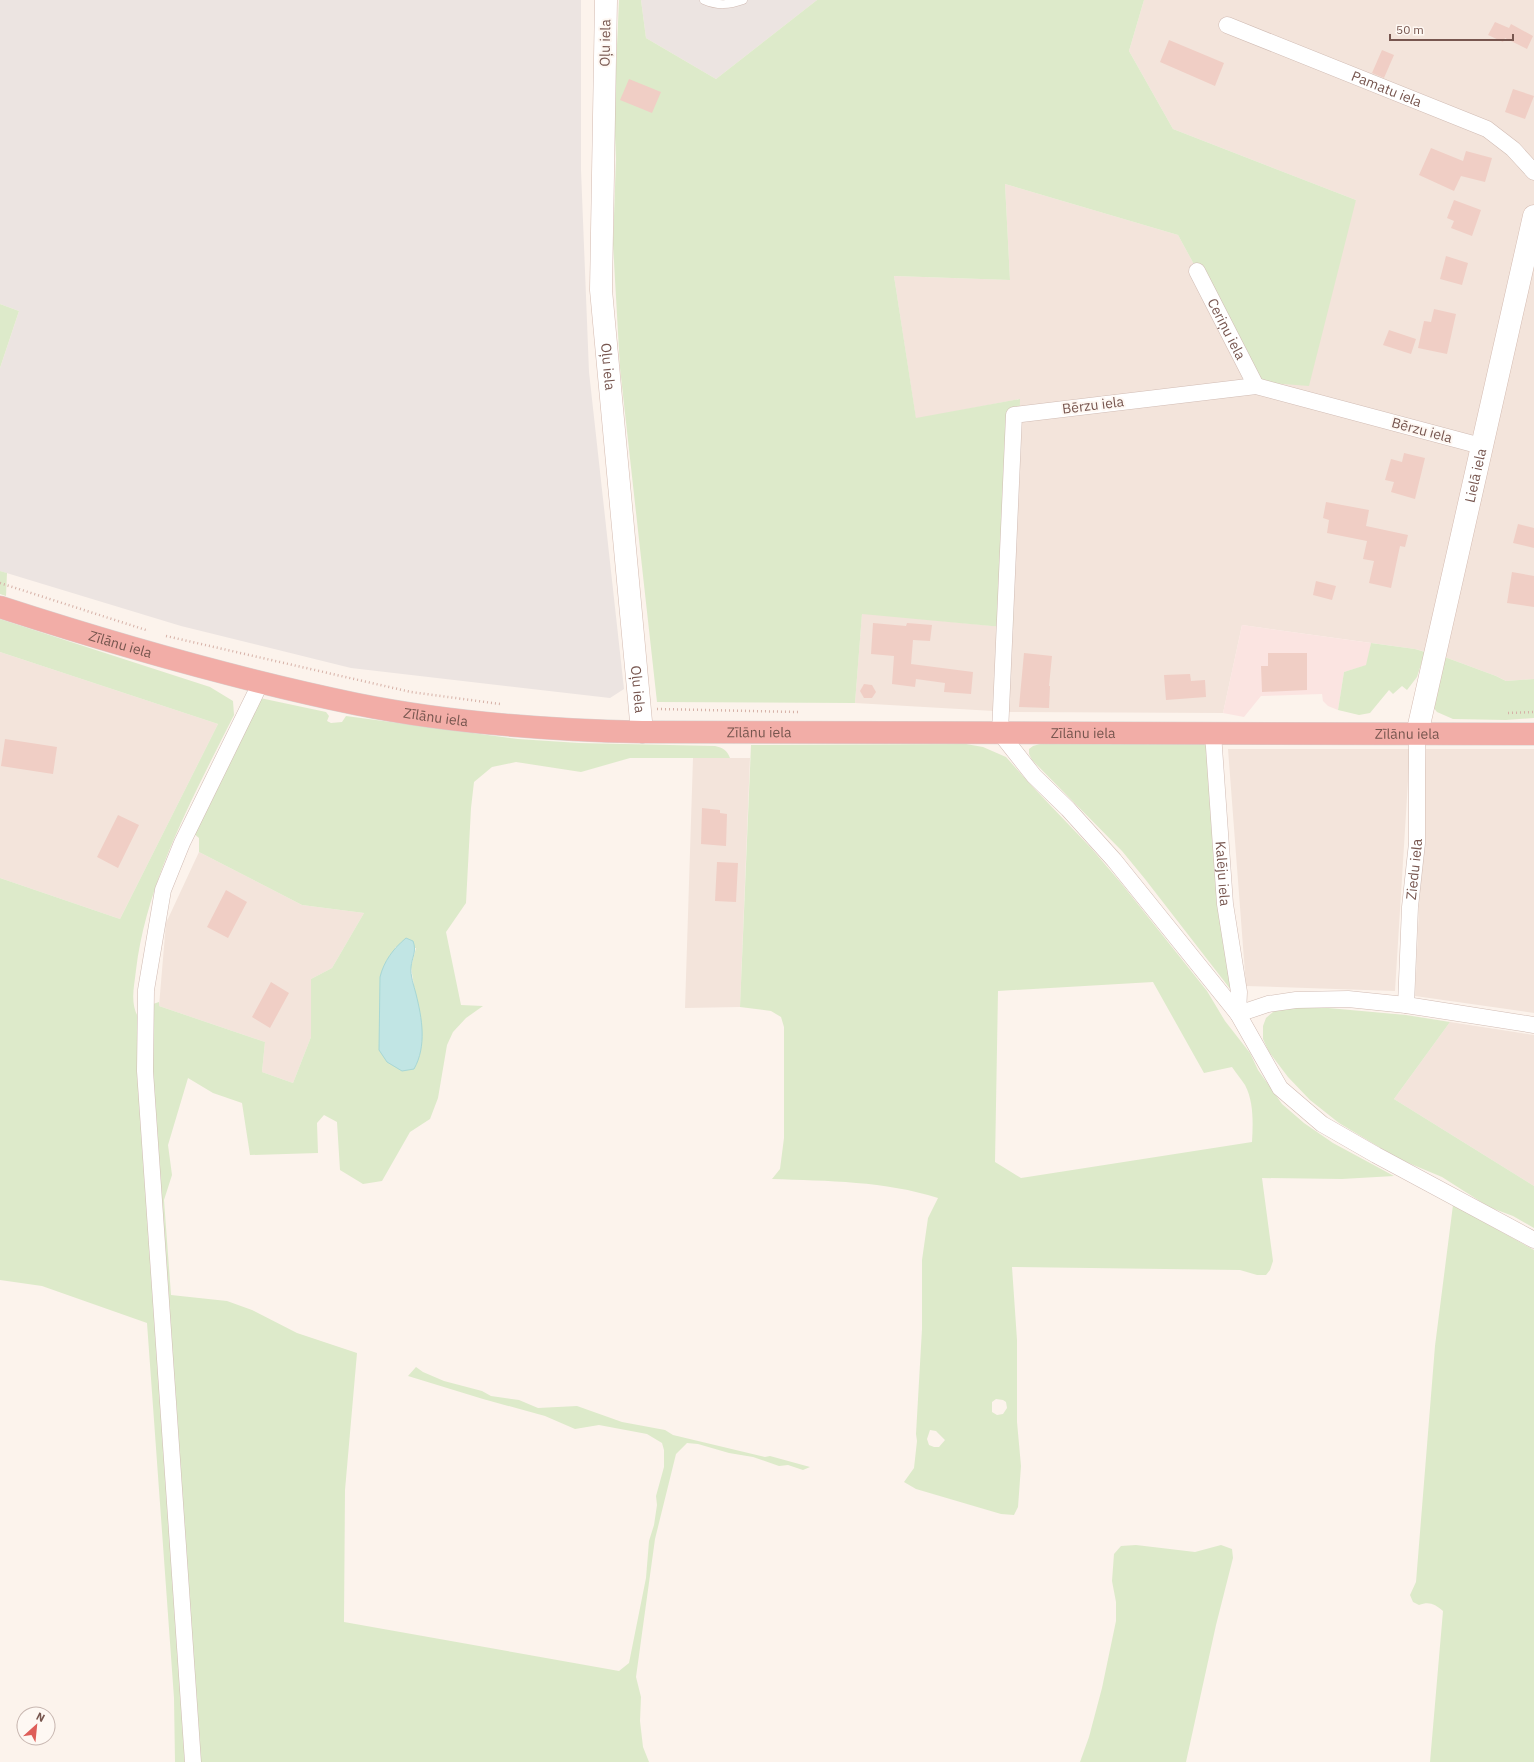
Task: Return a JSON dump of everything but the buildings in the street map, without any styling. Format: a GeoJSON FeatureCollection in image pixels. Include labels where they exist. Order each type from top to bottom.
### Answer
{"type":"FeatureCollection","features":[{"type":"Feature","properties":{"kind":"highway","name":"Zīlānu iela"},"geometry":{"type":"LineString","coordinates":[[0,607],[168,659],[261,682],[357,704],[425,716],[522,727],[642,732],[1534,734]]}},
{"type":"Feature","properties":{"kind":"street","name":"Oļu iela"},"geometry":{"type":"LineString","coordinates":[[606,0],[601,290],[642,732]]}},
{"type":"Feature","properties":{"kind":"street","name":"Pamatu iela"},"geometry":{"type":"LineString","coordinates":[[1227,25],[1487,129],[1513,149],[1534,172]]}},
{"type":"Feature","properties":{"kind":"street","name":"Lielā iela"},"geometry":{"type":"LineString","coordinates":[[1417,734],[1534,216]]}},
{"type":"Feature","properties":{"kind":"street","name":"Ceriņu iela"},"geometry":{"type":"LineString","coordinates":[[1197,271],[1256,386]]}},
{"type":"Feature","properties":{"kind":"street","name":"Bērzu iela"},"geometry":{"type":"LineString","coordinates":[[1000,733],[1014,414],[1256,386],[1481,446]]}},
{"type":"Feature","properties":{"kind":"street"},"geometry":{"type":"LineString","coordinates":[[193,1762],[145,1071],[146,990],[164,890],[182,843],[261,682]]}},
{"type":"Feature","properties":{"kind":"street"},"geometry":{"type":"LineString","coordinates":[[1000,733],[1034,776],[1068,809],[1114,860],[1238,1014],[1280,1088],[1322,1124],[1376,1156],[1534,1240]]}},
{"type":"Feature","properties":{"kind":"street","name":"Kalēju iela"},"geometry":{"type":"LineString","coordinates":[[1213,733],[1225,904],[1239,992],[1238,1014]]}},
{"type":"Feature","properties":{"kind":"street","name":"Ziedu iela"},"geometry":{"type":"LineString","coordinates":[[1406,1004],[1410,907],[1417,843],[1417,734]]}},
{"type":"Feature","properties":{"kind":"street"},"geometry":{"type":"LineString","coordinates":[[1238,1014],[1268,1004],[1296,1000],[1348,1000],[1406,1004],[1534,1024]]}},
{"type":"Feature","properties":{"kind":"lane"},"geometry":{"type":"LineString","coordinates":[[704,0],[714,4],[729,5],[744,0]]}},
{"type":"Feature","properties":{"kind":"path"},"geometry":{"type":"LineString","coordinates":[[0,583],[151,632]]}},
{"type":"Feature","properties":{"kind":"path"},"geometry":{"type":"LineString","coordinates":[[158,634],[411,692],[504,704]]}},
{"type":"Feature","properties":{"kind":"path"},"geometry":{"type":"LineString","coordinates":[[639,709],[806,712]]}},
{"type":"Feature","properties":{"kind":"path"},"geometry":{"type":"LineString","coordinates":[[1504,714],[1534,712]]}},
{"type":"Feature","properties":{"kind":"shaded area"},"geometry":{"type":"Polygon","coordinates":[[[0,0],[581,0],[581,170],[589,372],[624,689],[610,698],[351,668],[181,626],[0,571],[0,368],[19,311],[0,304],[0,0]]]}},
{"type":"Feature","properties":{"kind":"shaded area"},"geometry":{"type":"Polygon","coordinates":[[[641,0],[817,0],[716,79],[646,38],[641,0]]]}},
{"type":"Feature","properties":{"kind":"shaded area"},"geometry":{"type":"Polygon","coordinates":[[[1144,0],[1534,0],[1534,679],[1506,681],[1442,656],[1415,649],[1242,625],[1223,713],[1011,712],[855,703],[862,613],[1013,628],[1019,399],[916,419],[894,276],[1010,280],[1005,184],[1178,235],[1258,382],[1356,200],[1173,129],[1129,51],[1144,0]]]}},
{"type":"Feature","properties":{"kind":"shaded area"},"geometry":{"type":"Polygon","coordinates":[[[1242,625],[1371,643],[1367,665],[1344,672],[1338,710],[1328,706],[1323,701],[1322,694],[1261,696],[1244,717],[1223,713],[1242,625]]]}},
{"type":"Feature","properties":{"kind":"shaded area"},"geometry":{"type":"Polygon","coordinates":[[[0,652],[218,724],[120,919],[0,878],[0,652]]]}},
{"type":"Feature","properties":{"kind":"shaded area"},"geometry":{"type":"Polygon","coordinates":[[[1228,749],[1410,749],[1395,991],[1246,986],[1228,749]]]}},
{"type":"Feature","properties":{"kind":"shaded area"},"geometry":{"type":"Polygon","coordinates":[[[1426,749],[1534,749],[1534,1013],[1415,996],[1426,749]]]}},
{"type":"Feature","properties":{"kind":"shaded area"},"geometry":{"type":"Polygon","coordinates":[[[693,758],[750,758],[740,1007],[685,1008],[693,758]]]}},
{"type":"Feature","properties":{"kind":"shaded area"},"geometry":{"type":"Polygon","coordinates":[[[199,852],[302,905],[364,913],[332,968],[311,979],[311,1037],[293,1083],[262,1072],[265,1042],[159,1006],[166,923],[199,852]]]}},
{"type":"Feature","properties":{"kind":"shaded area"},"geometry":{"type":"Polygon","coordinates":[[[1450,1022],[1534,1035],[1534,1186],[1394,1099],[1450,1022]]]}},
{"type":"Feature","properties":{"kind":"green space"},"geometry":{"type":"Polygon","coordinates":[[[619,0],[641,0],[646,38],[716,79],[817,0],[1144,0],[1129,51],[1173,129],[1356,200],[1309,386],[1258,382],[1178,235],[1005,184],[1010,280],[894,276],[916,418],[1020,399],[1013,628],[862,614],[855,703],[657,702],[620,368],[613,244],[616,159],[614,114],[619,0]]]}},
{"type":"Feature","properties":{"kind":"green space"},"geometry":{"type":"Polygon","coordinates":[[[0,304],[19,311],[0,368],[0,304]]]}},
{"type":"Feature","properties":{"kind":"green space"},"geometry":{"type":"Polygon","coordinates":[[[0,571],[7,573],[6,596],[0,594],[0,571]]]}},
{"type":"Feature","properties":{"kind":"green space"},"geometry":{"type":"Polygon","coordinates":[[[0,619],[210,687],[233,701],[234,715],[188,807],[161,871],[150,903],[142,936],[133,995],[134,1006],[138,1017],[185,1762],[175,1762],[174,1698],[147,1323],[42,1286],[0,1280],[0,878],[120,919],[218,724],[0,652],[0,619]]]}},
{"type":"Feature","properties":{"kind":"green space"},"geometry":{"type":"Polygon","coordinates":[[[1371,643],[1415,649],[1425,652],[1417,677],[1407,690],[1402,686],[1393,694],[1389,690],[1370,713],[1359,715],[1338,710],[1344,672],[1366,665],[1371,643]]]}},
{"type":"Feature","properties":{"kind":"green space"},"geometry":{"type":"Polygon","coordinates":[[[1442,656],[1506,681],[1534,679],[1534,718],[1506,720],[1453,719],[1437,712],[1433,707],[1442,656]]]}},
{"type":"Feature","properties":{"kind":"green space"},"geometry":{"type":"Polygon","coordinates":[[[260,698],[326,712],[329,716],[327,721],[331,723],[342,722],[346,716],[518,739],[579,743],[715,746],[724,750],[729,755],[730,758],[630,758],[581,772],[516,762],[492,767],[474,782],[471,808],[466,903],[446,932],[461,1005],[483,1006],[466,1018],[453,1032],[447,1045],[438,1098],[430,1119],[410,1132],[382,1181],[363,1184],[340,1170],[337,1122],[324,1115],[317,1123],[318,1153],[250,1155],[242,1103],[213,1093],[188,1078],[168,1145],[172,1175],[164,1200],[171,1295],[227,1301],[252,1310],[297,1333],[357,1353],[345,1490],[344,1622],[619,1671],[629,1663],[646,1578],[649,1541],[654,1525],[657,1505],[656,1496],[664,1467],[664,1450],[662,1443],[647,1434],[599,1425],[575,1429],[545,1416],[408,1376],[416,1367],[423,1372],[444,1381],[482,1391],[491,1396],[519,1400],[538,1408],[577,1406],[622,1422],[665,1430],[673,1435],[765,1457],[770,1456],[810,1467],[803,1470],[788,1465],[779,1466],[753,1457],[729,1453],[698,1444],[687,1443],[676,1454],[655,1539],[636,1677],[641,1697],[640,1721],[643,1747],[649,1762],[197,1762],[152,1072],[153,1004],[159,1002],[159,1006],[265,1042],[262,1072],[293,1083],[311,1037],[311,979],[332,968],[364,913],[302,905],[199,852],[199,838],[193,833],[260,698]],[[395,947],[414,986],[411,967],[416,948],[395,947]]]}},
{"type":"Feature","properties":{"kind":"green space"},"geometry":{"type":"Polygon","coordinates":[[[966,744],[983,747],[1006,757],[1092,849],[1207,991],[1225,1021],[1250,1053],[1258,1070],[1282,1104],[1304,1123],[1333,1143],[1394,1176],[1342,1179],[1262,1178],[1273,1261],[1270,1270],[1266,1275],[1257,1275],[1240,1270],[1012,1267],[1017,1340],[1017,1422],[1021,1466],[1018,1507],[1014,1515],[1001,1514],[916,1489],[904,1482],[914,1468],[917,1441],[916,1434],[922,1329],[922,1260],[928,1218],[938,1198],[918,1192],[877,1185],[835,1181],[772,1179],[780,1169],[784,1138],[784,1027],[781,1017],[771,1011],[740,1007],[751,745],[966,744]],[[1153,982],[998,991],[995,1162],[1021,1178],[1252,1142],[1253,1121],[1250,1099],[1245,1085],[1232,1067],[1204,1073],[1153,982]],[[996,1399],[992,1402],[992,1412],[997,1415],[1003,1414],[1007,1408],[1006,1402],[996,1399]],[[930,1430],[927,1439],[929,1445],[934,1447],[939,1447],[945,1440],[936,1431],[930,1430]]]}},
{"type":"Feature","properties":{"kind":"green space"},"geometry":{"type":"Polygon","coordinates":[[[1040,744],[1204,744],[1208,748],[1236,993],[1231,990],[1122,851],[1032,760],[1029,754],[1029,749],[1040,744]]]}},
{"type":"Feature","properties":{"kind":"green space"},"geometry":{"type":"Polygon","coordinates":[[[1306,1006],[1406,1015],[1450,1022],[1394,1099],[1534,1186],[1534,1228],[1513,1216],[1489,1207],[1442,1177],[1399,1159],[1339,1123],[1310,1100],[1288,1077],[1269,1052],[1263,1039],[1263,1026],[1266,1018],[1273,1012],[1281,1007],[1306,1006]]]}},
{"type":"Feature","properties":{"kind":"green space"},"geometry":{"type":"Polygon","coordinates":[[[1453,1205],[1534,1250],[1534,1762],[1430,1762],[1443,1611],[1432,1604],[1426,1603],[1419,1605],[1413,1602],[1410,1595],[1416,1582],[1435,1346],[1453,1205]]]}},
{"type":"Feature","properties":{"kind":"green space"},"geometry":{"type":"Polygon","coordinates":[[[1136,1545],[1195,1552],[1221,1545],[1232,1549],[1233,1558],[1216,1625],[1186,1762],[1080,1762],[1089,1737],[1102,1688],[1116,1621],[1116,1602],[1112,1581],[1114,1554],[1121,1546],[1136,1545]]]}},
{"type":"Feature","properties":{"kind":"water"},"geometry":{"type":"Polygon","coordinates":[[[406,938],[413,941],[414,945],[411,973],[420,1013],[422,1041],[421,1051],[414,1069],[402,1071],[387,1062],[379,1050],[380,977],[390,956],[397,946],[406,938]]]}}]}
